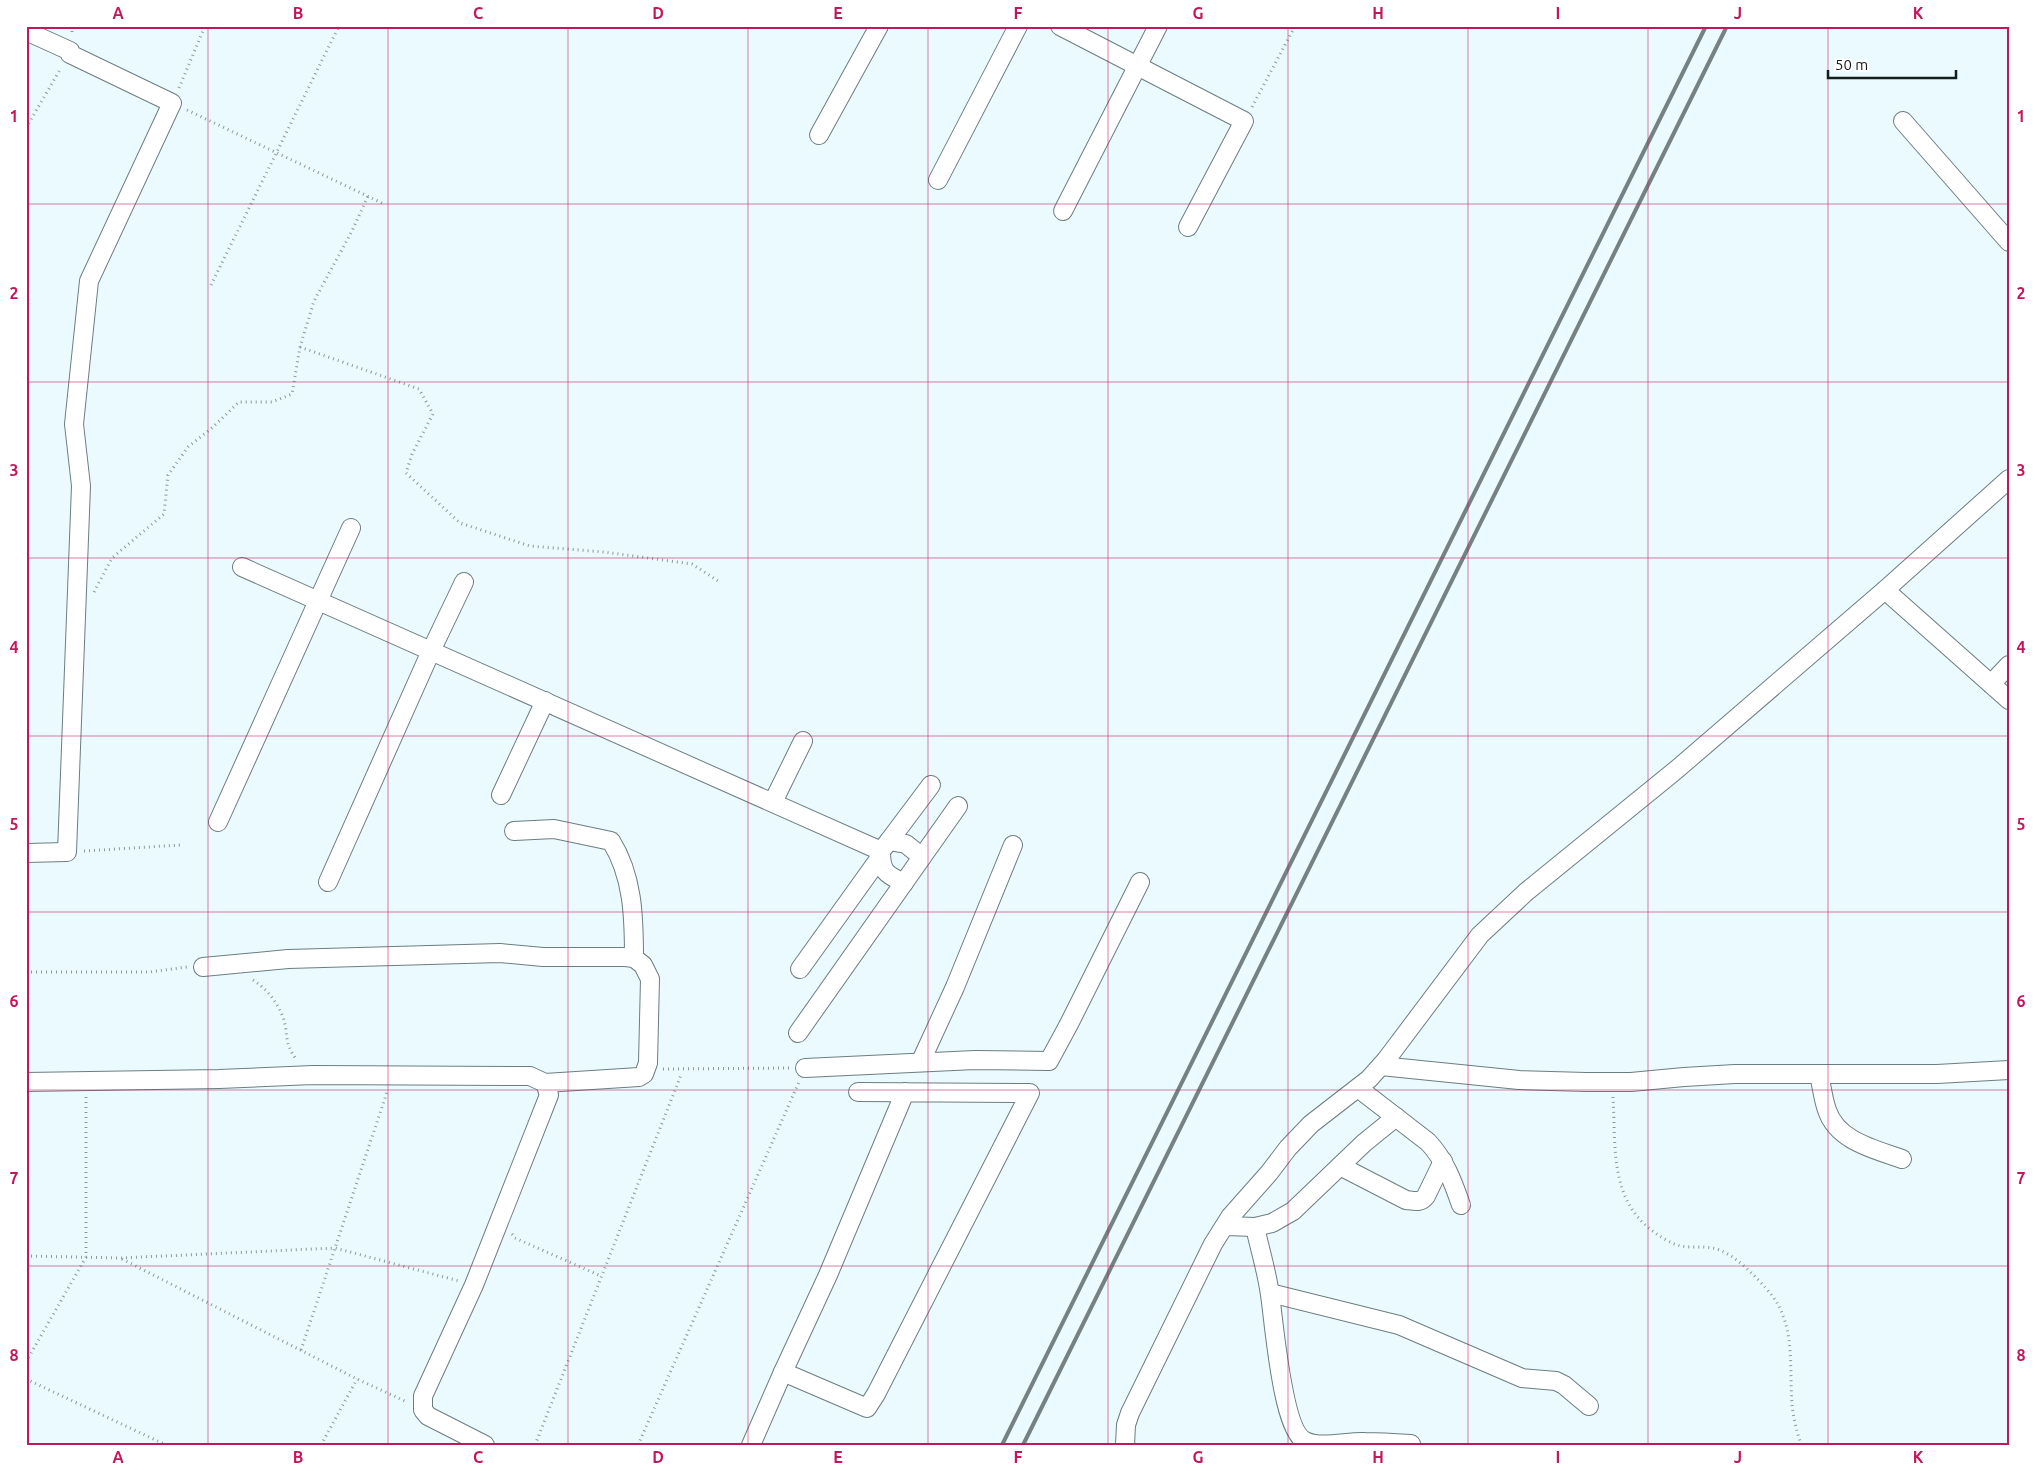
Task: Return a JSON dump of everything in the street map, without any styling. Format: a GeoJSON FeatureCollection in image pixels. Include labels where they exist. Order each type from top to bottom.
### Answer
{"type":"FeatureCollection","features":[{"type":"Feature","properties":{"kind":"street"},"geometry":{"type":"LineString","coordinates":[[820,135],[879,26]]}},
{"type":"Feature","properties":{"kind":"street"},"geometry":{"type":"LineString","coordinates":[[938,180],[1018,26]]}},
{"type":"Feature","properties":{"kind":"street"},"geometry":{"type":"LineString","coordinates":[[1060,26],[1244,121],[1188,228]]}},
{"type":"Feature","properties":{"kind":"street"},"geometry":{"type":"LineString","coordinates":[[1063,211],[1158,26]]}},
{"type":"Feature","properties":{"kind":"street"},"geometry":{"type":"LineString","coordinates":[[26,32],[70,51],[70,54],[172,103],[89,281],[74,424],[81,486],[67,852],[26,853]]}},
{"type":"Feature","properties":{"kind":"street"},"geometry":{"type":"LineString","coordinates":[[1903,121],[2009,242]]}},
{"type":"Feature","properties":{"kind":"street"},"geometry":{"type":"LineString","coordinates":[[1125,1445],[1126,1424],[1130,1413],[1213,1244],[1230,1216],[1311,1124],[1369,1079],[1381,1066],[1480,935],[1526,892],[1676,770],[1885,590],[2009,479]]}},
{"type":"Feature","properties":{"kind":"street"},"geometry":{"type":"LineString","coordinates":[[218,822],[351,528]]}},
{"type":"Feature","properties":{"kind":"street"},"geometry":{"type":"LineString","coordinates":[[242,567],[773,802],[884,849],[906,844],[922,857]]}},
{"type":"Feature","properties":{"kind":"street"},"geometry":{"type":"LineString","coordinates":[[328,882],[431,651],[464,582]]}},
{"type":"Feature","properties":{"kind":"street"},"geometry":{"type":"LineString","coordinates":[[1885,590],[2009,700]]}},
{"type":"Feature","properties":{"kind":"street"},"geometry":{"type":"LineString","coordinates":[[1991,684],[2009,665]]}},
{"type":"Feature","properties":{"kind":"street"},"geometry":{"type":"LineString","coordinates":[[501,795],[545,702]]}},
{"type":"Feature","properties":{"kind":"street"},"geometry":{"type":"LineString","coordinates":[[773,802],[803,741]]}},
{"type":"Feature","properties":{"kind":"street"},"geometry":{"type":"LineString","coordinates":[[800,969],[931,785]]}},
{"type":"Feature","properties":{"kind":"street"},"geometry":{"type":"LineString","coordinates":[[798,1033],[958,806]]}},
{"type":"Feature","properties":{"kind":"street"},"geometry":{"type":"LineString","coordinates":[[514,831],[554,830],[611,840],[621,856],[632,896],[634,958]]}},
{"type":"Feature","properties":{"kind":"street"},"geometry":{"type":"LineString","coordinates":[[921,1061],[1013,845]]}},
{"type":"Feature","properties":{"kind":"street"},"geometry":{"type":"LineString","coordinates":[[884,849],[882,867],[890,876],[904,883]]}},
{"type":"Feature","properties":{"kind":"street"},"geometry":{"type":"LineString","coordinates":[[805,1068],[921,1061],[1049,1061],[1140,882]]}},
{"type":"Feature","properties":{"kind":"street"},"geometry":{"type":"LineString","coordinates":[[26,1082],[219,1079],[313,1075],[392,1075],[530,1076],[545,1083],[639,1077],[646,1069],[648,1063],[650,979],[643,964],[634,958],[544,957],[500,953],[288,959],[203,967]]}},
{"type":"Feature","properties":{"kind":"street"},"geometry":{"type":"LineString","coordinates":[[1381,1066],[1519,1080],[1612,1082],[1735,1074],[1938,1074],[2009,1070]]}},
{"type":"Feature","properties":{"kind":"street"},"geometry":{"type":"LineString","coordinates":[[1820,1075],[1827,1111],[1844,1135],[1864,1146],[1902,1159]]}},
{"type":"Feature","properties":{"kind":"street"},"geometry":{"type":"LineString","coordinates":[[484,1445],[434,1419],[423,1410],[423,1396],[474,1285],[549,1095],[545,1083]]}},
{"type":"Feature","properties":{"kind":"street"},"geometry":{"type":"LineString","coordinates":[[1358,1088],[1428,1142],[1443,1160],[1449,1171],[1461,1205]]}},
{"type":"Feature","properties":{"kind":"street"},"geometry":{"type":"LineString","coordinates":[[783,1372],[867,1408],[876,1394],[1030,1093],[858,1092]]}},
{"type":"Feature","properties":{"kind":"street"},"geometry":{"type":"LineString","coordinates":[[751,1445],[828,1275],[905,1092]]}},
{"type":"Feature","properties":{"kind":"street"},"geometry":{"type":"LineString","coordinates":[[1225,1226],[1255,1227],[1272,1223],[1293,1211],[1340,1166],[1396,1117]]}},
{"type":"Feature","properties":{"kind":"street"},"geometry":{"type":"LineString","coordinates":[[1340,1166],[1406,1200],[1417,1202],[1423,1200],[1426,1196],[1443,1160]]}},
{"type":"Feature","properties":{"kind":"street"},"geometry":{"type":"LineString","coordinates":[[1255,1227],[1270,1293],[1277,1350],[1291,1421],[1297,1436],[1304,1441],[1314,1444],[1365,1442],[1411,1444]]}},
{"type":"Feature","properties":{"kind":"street"},"geometry":{"type":"LineString","coordinates":[[1270,1293],[1399,1325],[1522,1378],[1556,1381],[1564,1385],[1589,1406]]}},
{"type":"Feature","properties":{"kind":"path"},"geometry":{"type":"LineString","coordinates":[[26,128],[70,51],[72,26]]}},
{"type":"Feature","properties":{"kind":"path"},"geometry":{"type":"LineString","coordinates":[[205,26],[172,103],[384,204]]}},
{"type":"Feature","properties":{"kind":"path"},"geometry":{"type":"LineString","coordinates":[[212,285],[340,26]]}},
{"type":"Feature","properties":{"kind":"path"},"geometry":{"type":"LineString","coordinates":[[1244,121],[1295,26]]}},
{"type":"Feature","properties":{"kind":"path"},"geometry":{"type":"LineString","coordinates":[[76,613],[97,589],[112,558],[164,514],[168,475],[188,447],[213,427],[239,402],[272,402],[292,394],[300,347],[314,301],[352,231],[368,196]]}},
{"type":"Feature","properties":{"kind":"path"},"geometry":{"type":"LineString","coordinates":[[300,347],[419,389],[433,414],[412,454],[406,473],[460,523],[530,546],[604,552],[692,564],[718,581]]}},
{"type":"Feature","properties":{"kind":"path"},"geometry":{"type":"LineString","coordinates":[[67,852],[181,845]]}},
{"type":"Feature","properties":{"kind":"path"},"geometry":{"type":"LineString","coordinates":[[26,972],[150,972],[183,967],[203,967]]}},
{"type":"Feature","properties":{"kind":"path"},"geometry":{"type":"LineString","coordinates":[[247,976],[259,984],[274,1000],[283,1019],[286,1040],[295,1058],[313,1075]]}},
{"type":"Feature","properties":{"kind":"path"},"geometry":{"type":"LineString","coordinates":[[638,1445],[805,1068],[646,1069]]}},
{"type":"Feature","properties":{"kind":"path"},"geometry":{"type":"LineString","coordinates":[[300,1350],[392,1075]]}},
{"type":"Feature","properties":{"kind":"path"},"geometry":{"type":"LineString","coordinates":[[535,1445],[681,1075]]}},
{"type":"Feature","properties":{"kind":"path"},"geometry":{"type":"LineString","coordinates":[[26,1362],[86,1257],[86,1082]]}},
{"type":"Feature","properties":{"kind":"path"},"geometry":{"type":"LineString","coordinates":[[1612,1082],[1616,1166],[1620,1187],[1633,1213],[1655,1233],[1679,1246],[1712,1248],[1724,1252],[1738,1261],[1772,1295],[1785,1321],[1790,1341],[1792,1407],[1802,1445]]}},
{"type":"Feature","properties":{"kind":"path"},"geometry":{"type":"LineString","coordinates":[[500,1220],[515,1238],[601,1276]]}},
{"type":"Feature","properties":{"kind":"path"},"geometry":{"type":"LineString","coordinates":[[26,1256],[121,1258],[335,1248],[474,1285]]}},
{"type":"Feature","properties":{"kind":"path"},"geometry":{"type":"LineString","coordinates":[[121,1258],[357,1379],[423,1410]]}},
{"type":"Feature","properties":{"kind":"path"},"geometry":{"type":"LineString","coordinates":[[26,1378],[166,1445]]}},
{"type":"Feature","properties":{"kind":"path"},"geometry":{"type":"LineString","coordinates":[[321,1445],[357,1379]]}},
{"type":"Feature","properties":{"kind":"railway"},"geometry":{"type":"LineString","coordinates":[[1002,1445],[1706,26]]}},
{"type":"Feature","properties":{"kind":"railway"},"geometry":{"type":"LineString","coordinates":[[1023,1445],[1727,26]]}}]}
